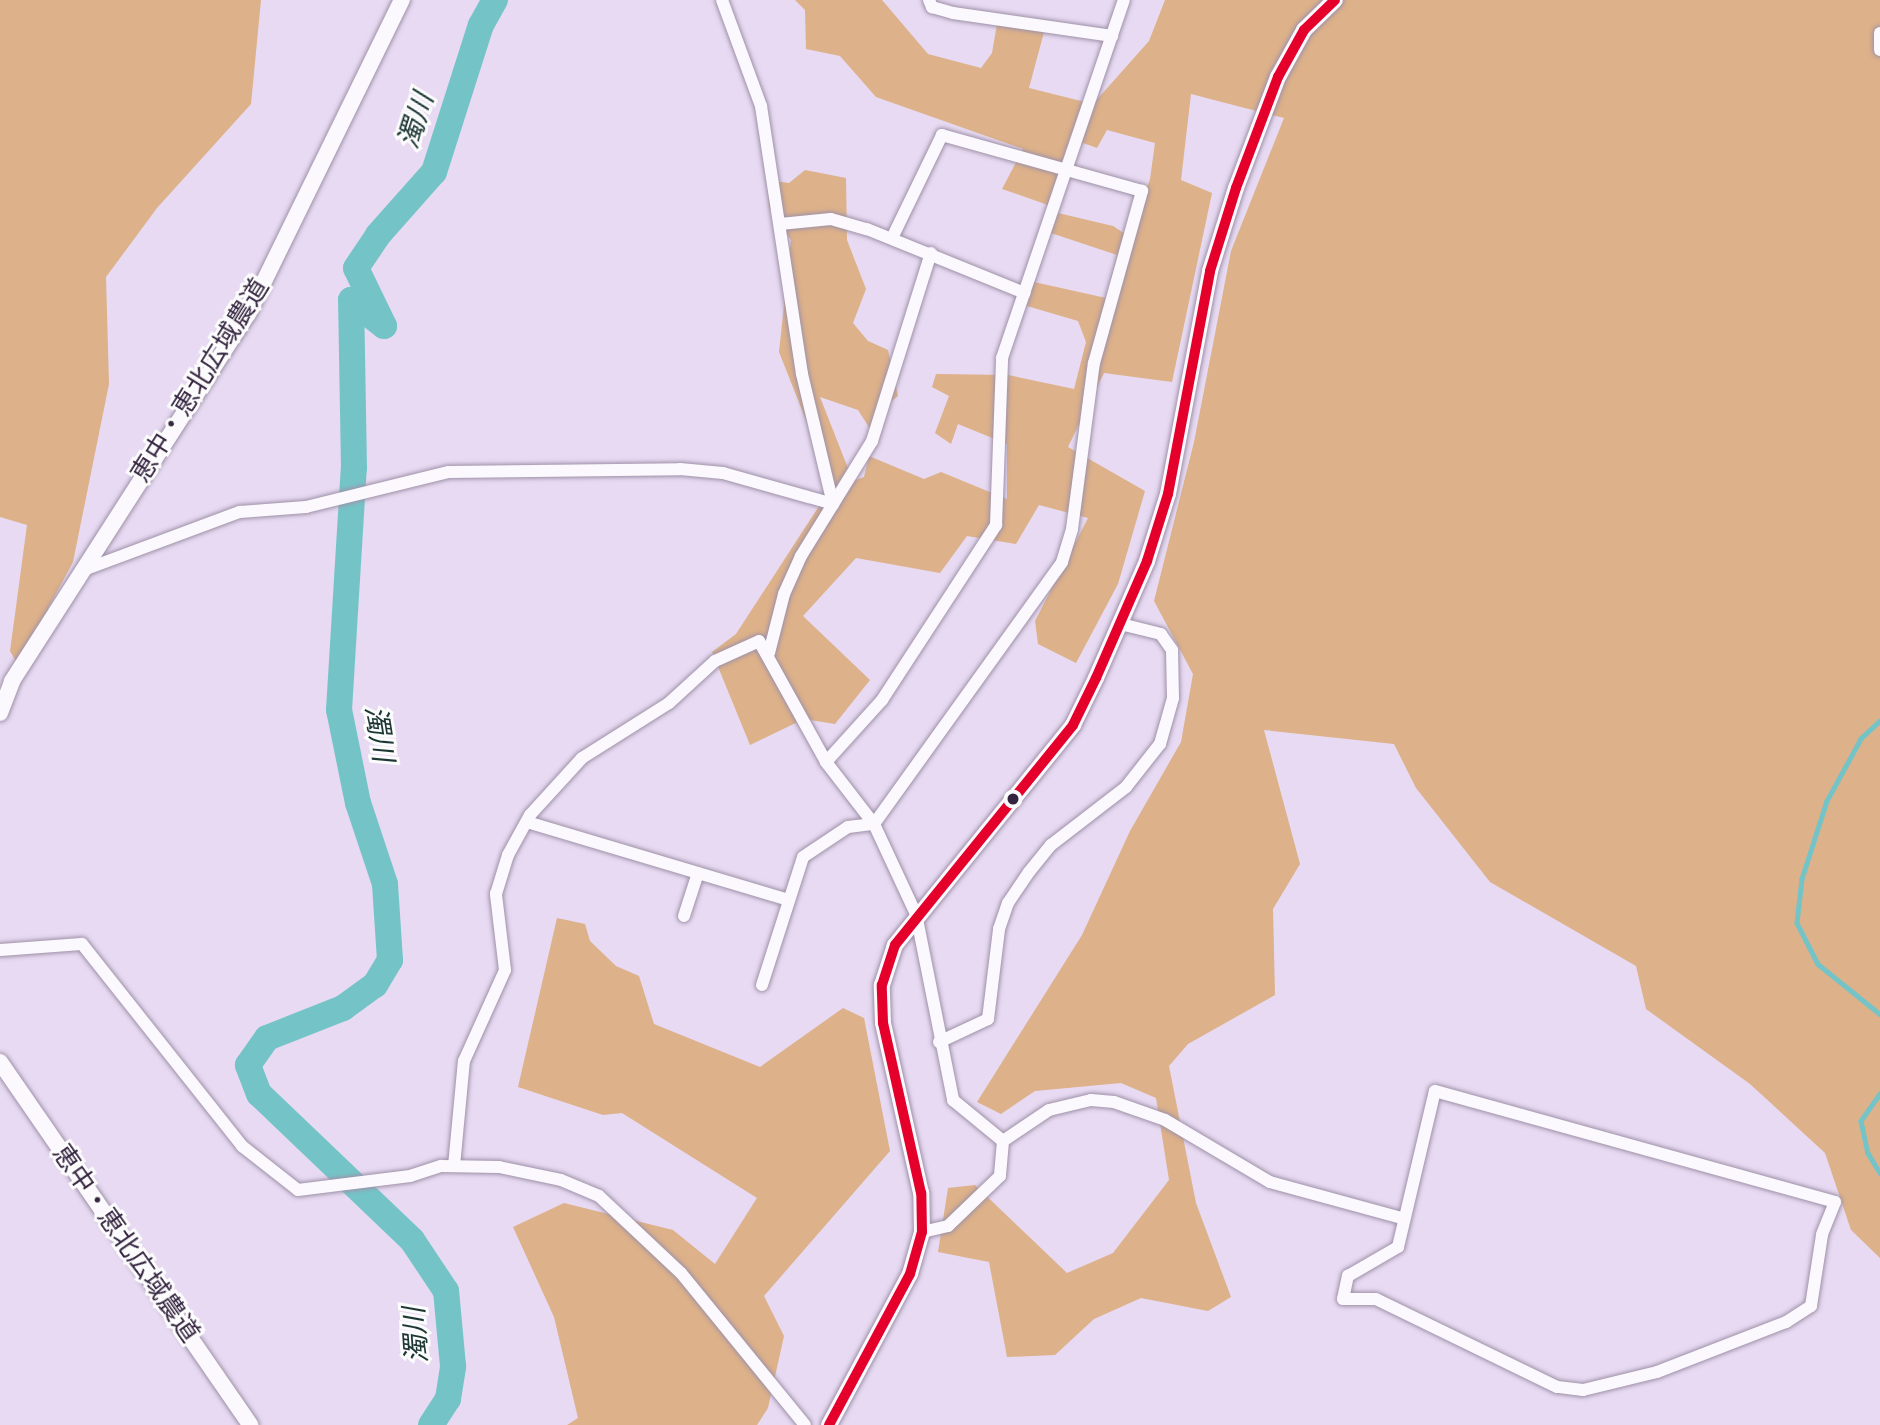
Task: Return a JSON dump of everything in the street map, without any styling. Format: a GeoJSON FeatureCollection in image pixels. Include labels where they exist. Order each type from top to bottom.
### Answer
{"type":"FeatureCollection","features":[{"type":"Feature","properties":{"kind":"street","name":"恵中・恵北広域農道"},"geometry":{"type":"LineString","coordinates":[[0,713],[12,681],[248,314],[402,0]]}},
{"type":"Feature","properties":{"kind":"street"},"geometry":{"type":"LineString","coordinates":[[722,0],[761,106],[802,374],[833,504]]}},
{"type":"Feature","properties":{"kind":"street"},"geometry":{"type":"LineString","coordinates":[[929,0],[932,7],[953,13],[1112,36]]}},
{"type":"Feature","properties":{"kind":"street"},"geometry":{"type":"LineString","coordinates":[[826,762],[882,700],[988,545],[1001,500],[1002,358],[1070,169],[1125,0]]}},
{"type":"Feature","properties":{"kind":"street"},"geometry":{"type":"LineString","coordinates":[[829,1425],[910,1274],[922,1232],[921,1193],[883,1023],[882,985],[895,945],[916,914],[1073,725],[1121,624],[1168,494],[1210,271],[1236,188],[1278,77],[1304,30],[1335,0]]}},
{"type":"Feature","properties":{"kind":"street"},"geometry":{"type":"LineString","coordinates":[[1880,33],[1880,50]]}},
{"type":"Feature","properties":{"kind":"street"},"geometry":{"type":"LineString","coordinates":[[762,985],[803,857],[848,827],[874,824],[1062,562],[1072,529],[1094,363],[1142,191],[942,135],[892,238]]}},
{"type":"Feature","properties":{"kind":"street"},"geometry":{"type":"LineString","coordinates":[[780,224],[831,219],[932,253],[1025,293]]}},
{"type":"Feature","properties":{"kind":"street"},"geometry":{"type":"LineString","coordinates":[[769,653],[784,594],[833,504],[873,441],[932,253]]}},
{"type":"Feature","properties":{"kind":"street"},"geometry":{"type":"LineString","coordinates":[[81,571],[240,512],[306,507],[449,472],[680,469],[723,473],[833,504]]}},
{"type":"Feature","properties":{"kind":"street"},"geometry":{"type":"LineString","coordinates":[[939,1042],[988,1019],[999,929],[1008,903],[1029,872],[1051,845],[1126,787],[1160,744],[1173,698],[1172,650],[1161,634],[1121,624]]}},
{"type":"Feature","properties":{"kind":"street"},"geometry":{"type":"LineString","coordinates":[[454,1166],[464,1060],[505,970],[496,894],[508,855],[527,822],[582,758],[669,703],[715,661],[749,642],[760,641],[769,653],[826,762],[874,824],[916,914],[939,1042],[953,1100],[1003,1141]]}},
{"type":"Feature","properties":{"kind":"street"},"geometry":{"type":"LineString","coordinates":[[527,822],[789,900]]}},
{"type":"Feature","properties":{"kind":"street"},"geometry":{"type":"LineString","coordinates":[[684,916],[698,873]]}},
{"type":"Feature","properties":{"kind":"street"},"geometry":{"type":"LineString","coordinates":[[0,950],[82,944],[242,1146],[298,1190],[410,1176],[454,1166],[499,1167],[561,1180],[599,1196],[681,1273],[805,1425]]}},
{"type":"Feature","properties":{"kind":"street","name":"恵中・恵北広域農道"},"geometry":{"type":"LineString","coordinates":[[0,1062],[250,1425]]}},
{"type":"Feature","properties":{"kind":"street"},"geometry":{"type":"LineString","coordinates":[[1435,1091],[1835,1202],[1822,1235],[1811,1306],[1786,1322],[1657,1372],[1583,1390],[1558,1387],[1376,1299],[1343,1299],[1348,1276],[1398,1247],[1402,1218],[1435,1091]]}},
{"type":"Feature","properties":{"kind":"street"},"geometry":{"type":"LineString","coordinates":[[1003,1141],[1049,1110],[1091,1100],[1114,1102],[1165,1120],[1270,1182],[1402,1218]]}},
{"type":"Feature","properties":{"kind":"street"},"geometry":{"type":"LineString","coordinates":[[922,1232],[948,1226],[1000,1176],[1003,1141]]}},
{"type":"Feature","properties":{"kind":"shaded area"},"geometry":{"type":"Polygon","coordinates":[[[0,0],[261,0],[251,104],[157,208],[106,277],[109,384],[73,562],[18,665],[10,651],[27,525],[0,517],[0,0]]]}},
{"type":"Feature","properties":{"kind":"shaded area"},"geometry":{"type":"Polygon","coordinates":[[[795,0],[882,0],[928,54],[981,68],[992,53],[997,24],[1044,32],[1029,88],[1093,104],[1149,41],[1165,0],[1880,0],[1880,1258],[1851,1230],[1825,1153],[1750,1084],[1646,1009],[1636,966],[1490,882],[1416,788],[1394,744],[1264,730],[1300,864],[1273,909],[1275,995],[1188,1044],[1169,1066],[1196,1203],[1231,1297],[1208,1311],[1141,1298],[1094,1319],[1055,1355],[1007,1357],[989,1262],[938,1252],[948,1188],[975,1185],[1067,1273],[1113,1253],[1169,1180],[1156,1098],[1121,1083],[1035,1091],[1001,1114],[977,1102],[1082,935],[1130,831],[1181,742],[1193,674],[1154,601],[1194,442],[1231,251],[1284,118],[1191,94],[1181,180],[1212,193],[1172,382],[1104,373],[1068,447],[1145,491],[1118,584],[1076,663],[1038,644],[1035,621],[1088,518],[1039,505],[1016,544],[967,536],[940,573],[856,558],[803,616],[870,680],[835,724],[804,719],[750,745],[712,652],[736,634],[832,486],[779,352],[791,240],[769,208],[768,180],[789,183],[805,170],[846,178],[847,240],[866,289],[853,323],[868,341],[888,350],[898,396],[875,413],[872,432],[858,410],[820,397],[853,481],[864,477],[869,456],[924,479],[941,472],[1007,499],[1007,444],[958,424],[951,444],[935,433],[949,396],[932,387],[936,374],[1008,375],[1074,389],[1086,342],[1078,321],[1027,306],[1034,282],[1106,298],[1117,255],[1051,233],[1058,213],[1113,226],[1130,237],[1150,179],[1155,143],[1107,130],[1097,148],[1083,143],[1068,159],[1048,205],[1002,189],[1023,149],[876,97],[840,56],[806,49],[805,10],[795,0]]]}},
{"type":"Feature","properties":{"kind":"shaded area"},"geometry":{"type":"Polygon","coordinates":[[[557,918],[585,924],[590,941],[616,966],[639,976],[654,1024],[760,1067],[843,1008],[864,1018],[890,1151],[764,1296],[784,1336],[768,1408],[757,1425],[567,1425],[578,1418],[554,1317],[513,1227],[564,1203],[673,1230],[715,1264],[757,1198],[622,1113],[603,1115],[518,1087],[557,918]]]}},
{"type":"Feature","properties":{"kind":"waterway","name":"濁川"},"geometry":{"type":"LineString","coordinates":[[431,1425],[448,1399],[453,1366],[446,1291],[412,1240],[259,1094],[248,1065],[267,1038],[343,1008],[375,985],[390,960],[385,884],[358,803],[339,710],[354,468],[351,300],[384,326],[356,268],[378,235],[434,172],[481,25],[495,0]]}},
{"type":"Feature","properties":{"kind":"waterway"},"geometry":{"type":"LineString","coordinates":[[1880,721],[1861,739],[1827,801],[1802,879],[1797,923],[1818,964],[1880,1014]]}},
{"type":"Feature","properties":{"kind":"waterway"},"geometry":{"type":"LineString","coordinates":[[1880,1094],[1861,1121],[1868,1153],[1880,1173]]}},
{"type":"Feature","properties":{"kind":"transit line"},"geometry":{"type":"LineString","coordinates":[[829,1425],[910,1274],[922,1232],[921,1193],[883,1023],[882,985],[895,945],[1073,725],[1096,678],[1147,561],[1168,494],[1210,271],[1236,188],[1278,77],[1304,30],[1335,0]]}}]}
